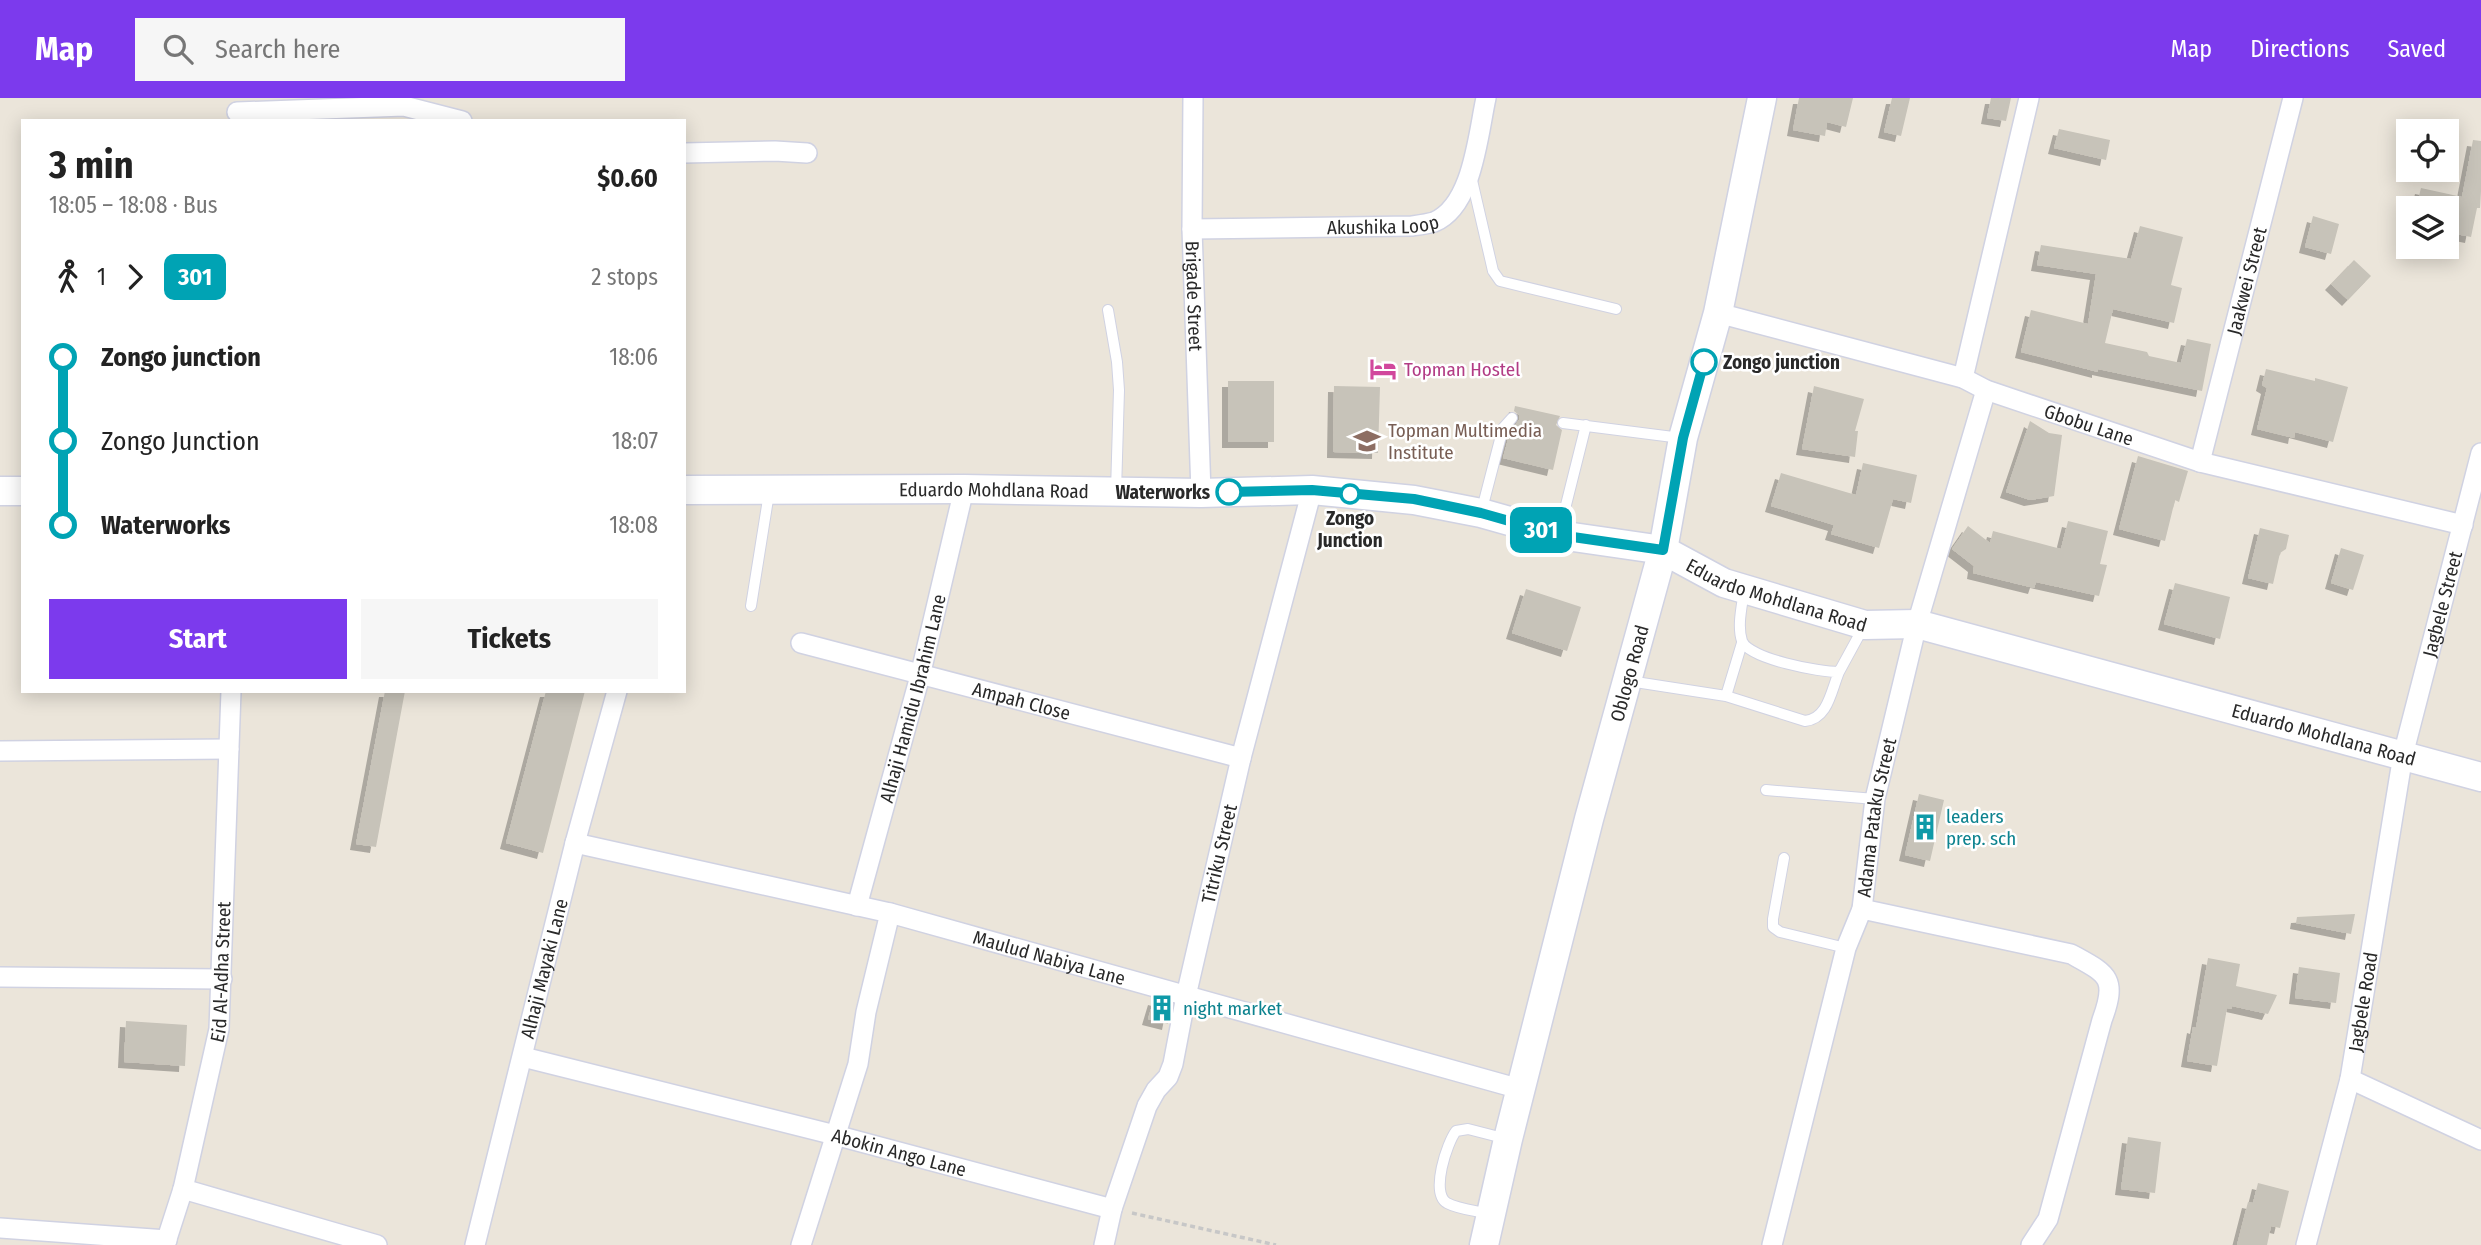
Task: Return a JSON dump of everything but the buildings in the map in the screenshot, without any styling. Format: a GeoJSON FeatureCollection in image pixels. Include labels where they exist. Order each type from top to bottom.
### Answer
{"type":"FeatureCollection","features":[{"type":"Feature","properties":{"kind":"main road","name":"Oblogo Road"},"geometry":{"type":"LineString","coordinates":[[1483,1245],[1589,819],[1663,550],[1683,438],[1718,313],[1762,98]]}},
{"type":"Feature","properties":{"kind":"main road","name":"Eduardo Mohdlana Road"},"geometry":{"type":"LineString","coordinates":[[686,490],[964,489],[1201,493],[1312,490],[1414,499],[1481,513],[1559,535],[1663,550],[1724,583],[1865,625],[1917,624],[2481,777]]}},
{"type":"Feature","properties":{"kind":"main road"},"geometry":{"type":"LineString","coordinates":[[0,491],[21,491]]}},
{"type":"Feature","properties":{"kind":"street","name":"Brigade Street"},"geometry":{"type":"LineString","coordinates":[[1194,98],[1192,229],[1201,493]]}},
{"type":"Feature","properties":{"kind":"street","name":"Akushika Loop"},"geometry":{"type":"LineString","coordinates":[[1192,229],[1412,226],[1434,221],[1450,211],[1460,197],[1470,172],[1486,98]]}},
{"type":"Feature","properties":{"kind":"street"},"geometry":{"type":"LineString","coordinates":[[1963,378],[2029,98]]}},
{"type":"Feature","properties":{"kind":"street","name":"Jaakwei Street"},"geometry":{"type":"LineString","coordinates":[[2200,462],[2293,98]]}},
{"type":"Feature","properties":{"kind":"street"},"geometry":{"type":"LineString","coordinates":[[237,110],[404,106],[454,119]]}},
{"type":"Feature","properties":{"kind":"street"},"geometry":{"type":"LineString","coordinates":[[686,153],[775,150],[807,153]]}},
{"type":"Feature","properties":{"kind":"street","name":"Gbobu Lane"},"geometry":{"type":"LineString","coordinates":[[1718,313],[1963,378],[1986,390],[2200,462],[2463,526]]}},
{"type":"Feature","properties":{"kind":"street","name":"Adama Pataku Street"},"geometry":{"type":"LineString","coordinates":[[1772,1245],[1846,948],[1862,909],[1875,799],[1917,624],[1986,390]]}},
{"type":"Feature","properties":{"kind":"street","name":"Jagbele Street"},"geometry":{"type":"LineString","coordinates":[[2403,755],[2481,453]]}},
{"type":"Feature","properties":{"kind":"street","name":"Alhaji Hamidu Ibrahim Lane"},"geometry":{"type":"LineString","coordinates":[[857,906],[920,676],[964,489]]}},
{"type":"Feature","properties":{"kind":"street","name":"Titriku Street"},"geometry":{"type":"LineString","coordinates":[[1104,1245],[1112,1209],[1147,1106],[1168,1077],[1173,1064],[1241,758],[1312,490]]}},
{"type":"Feature","properties":{"kind":"street","name":"Ampah Close"},"geometry":{"type":"LineString","coordinates":[[801,643],[1241,758]]}},
{"type":"Feature","properties":{"kind":"street","name":"Eid Al-Adha Street"},"geometry":{"type":"LineString","coordinates":[[166,1242],[183,1189],[219,1029],[231,693]]}},
{"type":"Feature","properties":{"kind":"street","name":"Alhaji Mayaki Lane"},"geometry":{"type":"LineString","coordinates":[[475,1245],[575,843],[616,693]]}},
{"type":"Feature","properties":{"kind":"street"},"geometry":{"type":"LineString","coordinates":[[0,751],[229,748]]}},
{"type":"Feature","properties":{"kind":"street","name":"Jagbele Road"},"geometry":{"type":"LineString","coordinates":[[2306,1245],[2350,1079],[2403,755]]}},
{"type":"Feature","properties":{"kind":"street","name":"Maulud Nabiya Lane"},"geometry":{"type":"LineString","coordinates":[[575,843],[890,913],[1520,1089]]}},
{"type":"Feature","properties":{"kind":"street"},"geometry":{"type":"LineString","coordinates":[[1862,909],[2071,954],[2100,970],[2108,979],[2110,999],[2051,1209],[2048,1219],[2031,1245]]}},
{"type":"Feature","properties":{"kind":"street"},"geometry":{"type":"LineString","coordinates":[[801,1245],[858,1064],[866,1012],[890,913]]}},
{"type":"Feature","properties":{"kind":"street"},"geometry":{"type":"LineString","coordinates":[[0,977],[222,979]]}},
{"type":"Feature","properties":{"kind":"street","name":"Abokin Ango Lane"},"geometry":{"type":"LineString","coordinates":[[523,1057],[835,1135],[1112,1209]]}},
{"type":"Feature","properties":{"kind":"street"},"geometry":{"type":"LineString","coordinates":[[2350,1079],[2481,1140]]}},
{"type":"Feature","properties":{"kind":"street"},"geometry":{"type":"LineString","coordinates":[[183,1189],[377,1245]]}},
{"type":"Feature","properties":{"kind":"street"},"geometry":{"type":"LineString","coordinates":[[0,1228],[166,1242]]}},
{"type":"Feature","properties":{"kind":"lane"},"geometry":{"type":"LineString","coordinates":[[1470,172],[1493,271],[1500,281],[1616,309]]}},
{"type":"Feature","properties":{"kind":"lane"},"geometry":{"type":"LineString","coordinates":[[1108,310],[1119,390],[1115,492]]}},
{"type":"Feature","properties":{"kind":"lane"},"geometry":{"type":"LineString","coordinates":[[1481,513],[1503,428],[1513,418]]}},
{"type":"Feature","properties":{"kind":"lane"},"geometry":{"type":"LineString","coordinates":[[1563,424],[1683,438]]}},
{"type":"Feature","properties":{"kind":"lane"},"geometry":{"type":"LineString","coordinates":[[1559,535],[1586,425]]}},
{"type":"Feature","properties":{"kind":"lane"},"geometry":{"type":"LineString","coordinates":[[751,606],[770,489]]}},
{"type":"Feature","properties":{"kind":"lane"},"geometry":{"type":"LineString","coordinates":[[1726,696],[1742,643],[1740,628],[1744,589]]}},
{"type":"Feature","properties":{"kind":"lane"},"geometry":{"type":"LineString","coordinates":[[1628,681],[1726,696],[1805,721],[1814,720],[1822,715],[1839,672],[1865,625]]}},
{"type":"Feature","properties":{"kind":"lane"},"geometry":{"type":"LineString","coordinates":[[1742,643],[1752,652],[1812,670],[1839,672]]}},
{"type":"Feature","properties":{"kind":"lane"},"geometry":{"type":"LineString","coordinates":[[1766,790],[1875,799]]}},
{"type":"Feature","properties":{"kind":"lane"},"geometry":{"type":"LineString","coordinates":[[1784,858],[1773,927],[1780,932],[1846,948]]}},
{"type":"Feature","properties":{"kind":"lane"},"geometry":{"type":"LineString","coordinates":[[1490,1214],[1446,1202],[1440,1195],[1438,1184],[1451,1139],[1456,1131],[1468,1129],[1508,1139]]}},
{"type":"Feature","properties":{"kind":"path"},"geometry":{"type":"LineString","coordinates":[[1112,1209],[1276,1245]]}},
{"type":"Feature","properties":{"kind":"bus line","name":"301"},"geometry":{"type":"LineString","coordinates":[[1229,492],[1312,490],[1414,499],[1481,513],[1559,535],[1663,550],[1683,438],[1704,362]]}},
{"type":"Feature","properties":{"kind":"place","name":"Zongo junction"},"geometry":{"type":"Point","coordinates":[1704,362]}},
{"type":"Feature","properties":{"kind":"place","name":"Topman Hostel"},"geometry":{"type":"Point","coordinates":[1383,369]}},
{"type":"Feature","properties":{"kind":"place","name":"Topman Multimedia Institute"},"geometry":{"type":"Point","coordinates":[1367,441]}},
{"type":"Feature","properties":{"kind":"place","name":"Waterworks"},"geometry":{"type":"Point","coordinates":[1229,492]}},
{"type":"Feature","properties":{"kind":"place","name":"Zongo Junction"},"geometry":{"type":"Point","coordinates":[1350,494]}},
{"type":"Feature","properties":{"kind":"place","name":"leaders prep. sch"},"geometry":{"type":"Point","coordinates":[1925,827]}},
{"type":"Feature","properties":{"kind":"place","name":"night market"},"geometry":{"type":"Point","coordinates":[1162,1008]}}]}
